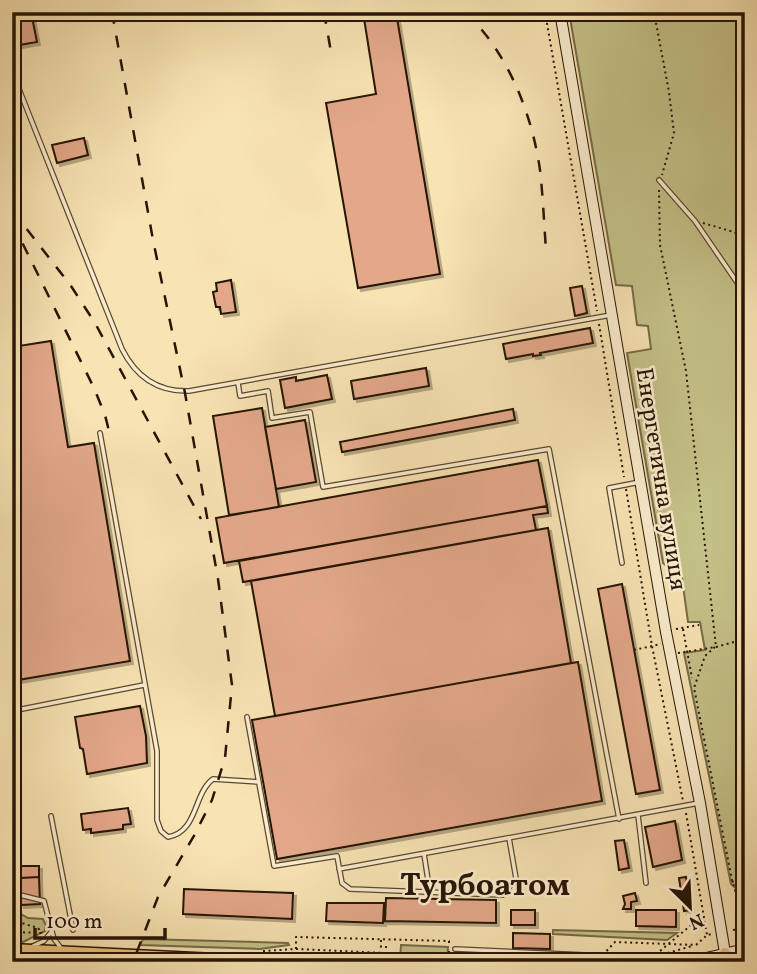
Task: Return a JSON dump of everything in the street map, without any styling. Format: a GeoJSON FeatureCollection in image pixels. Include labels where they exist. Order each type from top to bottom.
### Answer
{"type":"FeatureCollection","features":[{"type":"Feature","properties":{"kind":"main road"},"geometry":{"type":"LineString","coordinates":[[12,949],[276,962]]}},
{"type":"Feature","properties":{"kind":"street","name":"Енергетична вулиця"},"geometry":{"type":"LineString","coordinates":[[560,12],[668,643],[700,803],[726,957]]}},
{"type":"Feature","properties":{"kind":"street"},"geometry":{"type":"LineString","coordinates":[[689,962],[726,957],[745,949]]}},
{"type":"Feature","properties":{"kind":"lane"},"geometry":{"type":"LineString","coordinates":[[17,84],[122,349],[133,368],[147,381],[172,391],[189,391],[613,314]]}},
{"type":"Feature","properties":{"kind":"lane"},"geometry":{"type":"LineString","coordinates":[[660,180],[695,221],[745,294]]}},
{"type":"Feature","properties":{"kind":"lane"},"geometry":{"type":"LineString","coordinates":[[237,382],[240,397],[268,391],[272,418],[310,412],[323,487],[549,449],[619,819]]}},
{"type":"Feature","properties":{"kind":"lane"},"geometry":{"type":"LineString","coordinates":[[100,433],[157,751],[158,820],[164,835],[172,837],[186,828],[210,781],[216,778],[259,782]]}},
{"type":"Feature","properties":{"kind":"lane"},"geometry":{"type":"LineString","coordinates":[[622,563],[609,488],[642,481]]}},
{"type":"Feature","properties":{"kind":"lane"},"geometry":{"type":"LineString","coordinates":[[12,710],[145,685]]}},
{"type":"Feature","properties":{"kind":"lane"},"geometry":{"type":"LineString","coordinates":[[247,717],[274,866],[337,856],[342,883],[347,888],[499,895],[512,892],[517,881],[509,838]]}},
{"type":"Feature","properties":{"kind":"lane"},"geometry":{"type":"LineString","coordinates":[[339,869],[700,803]]}},
{"type":"Feature","properties":{"kind":"lane"},"geometry":{"type":"LineString","coordinates":[[638,815],[646,883]]}},
{"type":"Feature","properties":{"kind":"lane"},"geometry":{"type":"LineString","coordinates":[[51,816],[73,930]]}},
{"type":"Feature","properties":{"kind":"lane"},"geometry":{"type":"LineString","coordinates":[[424,854],[430,893]]}},
{"type":"Feature","properties":{"kind":"lane"},"geometry":{"type":"LineString","coordinates":[[12,893],[43,900],[57,945],[69,952]]}},
{"type":"Feature","properties":{"kind":"lane"},"geometry":{"type":"LineString","coordinates":[[12,949],[41,943],[50,936],[52,930]]}},
{"type":"Feature","properties":{"kind":"lane"},"geometry":{"type":"LineString","coordinates":[[455,949],[585,955],[594,962]]}},
{"type":"Feature","properties":{"kind":"path"},"geometry":{"type":"LineString","coordinates":[[545,12],[652,646],[707,935],[696,945],[640,957]]}},
{"type":"Feature","properties":{"kind":"path"},"geometry":{"type":"LineString","coordinates":[[654,12],[674,133],[660,180],[660,245],[686,371],[716,647]]}},
{"type":"Feature","properties":{"kind":"path"},"geometry":{"type":"LineString","coordinates":[[695,221],[734,232],[745,239]]}},
{"type":"Feature","properties":{"kind":"path"},"geometry":{"type":"LineString","coordinates":[[671,630],[699,625]]}},
{"type":"Feature","properties":{"kind":"path"},"geometry":{"type":"LineString","coordinates":[[683,628],[692,678]]}},
{"type":"Feature","properties":{"kind":"path"},"geometry":{"type":"LineString","coordinates":[[676,653],[745,639]]}},
{"type":"Feature","properties":{"kind":"path"},"geometry":{"type":"LineString","coordinates":[[634,650],[668,643]]}},
{"type":"Feature","properties":{"kind":"path"},"geometry":{"type":"LineString","coordinates":[[716,647],[705,656],[694,688],[732,880],[745,924]]}},
{"type":"Feature","properties":{"kind":"path"},"geometry":{"type":"LineString","coordinates":[[732,880],[745,891]]}},
{"type":"Feature","properties":{"kind":"path"},"geometry":{"type":"LineString","coordinates":[[654,956],[704,915]]}},
{"type":"Feature","properties":{"kind":"path"},"geometry":{"type":"LineString","coordinates":[[12,920],[38,928],[42,933],[12,932]]}},
{"type":"Feature","properties":{"kind":"path"},"geometry":{"type":"LineString","coordinates":[[733,930],[745,929]]}},
{"type":"Feature","properties":{"kind":"path"},"geometry":{"type":"LineString","coordinates":[[296,948],[296,937],[449,941],[449,956]]}},
{"type":"Feature","properties":{"kind":"path"},"geometry":{"type":"LineString","coordinates":[[381,953],[382,939]]}},
{"type":"Feature","properties":{"kind":"path"},"geometry":{"type":"LineString","coordinates":[[594,962],[615,942],[696,945]]}},
{"type":"Feature","properties":{"kind":"path"},"geometry":{"type":"LineString","coordinates":[[381,947],[387,947]]}},
{"type":"Feature","properties":{"kind":"path"},"geometry":{"type":"LineString","coordinates":[[260,951],[296,948],[449,956],[454,959],[501,962]]}},
{"type":"Feature","properties":{"kind":"shaded area"},"geometry":{"type":"Polygon","coordinates":[[[569,12],[745,12],[745,896],[731,884],[684,653],[705,650],[700,622],[688,622],[682,578],[663,563],[627,353],[651,349],[648,326],[637,325],[632,286],[616,285],[569,12]]]}},
{"type":"Feature","properties":{"kind":"shaded area"},"geometry":{"type":"Polygon","coordinates":[[[12,909],[28,918],[43,919],[45,931],[23,942],[12,943],[12,909]]]}},
{"type":"Feature","properties":{"kind":"shaded area"},"geometry":{"type":"Polygon","coordinates":[[[553,930],[677,933],[667,940],[553,934],[553,930]]]}},
{"type":"Feature","properties":{"kind":"shaded area"},"geometry":{"type":"Polygon","coordinates":[[[143,939],[289,945],[260,949],[140,945],[143,939]]]}},
{"type":"Feature","properties":{"kind":"shaded area"},"geometry":{"type":"Polygon","coordinates":[[[401,945],[448,947],[447,962],[400,960],[401,945]]]}},
{"type":"Feature","properties":{"kind":"building"},"geometry":{"type":"Polygon","coordinates":[[[12,12],[31,12],[37,42],[19,45],[12,12]]]}},
{"type":"Feature","properties":{"kind":"building"},"geometry":{"type":"Polygon","coordinates":[[[363,12],[396,12],[440,274],[358,288],[326,103],[376,94],[363,12]]]}},
{"type":"Feature","properties":{"kind":"building"},"geometry":{"type":"Polygon","coordinates":[[[84,138],[88,155],[57,163],[52,145],[84,138]]]}},
{"type":"Feature","properties":{"kind":"building"},"geometry":{"type":"Polygon","coordinates":[[[231,280],[236,312],[221,314],[220,307],[216,307],[213,292],[217,291],[216,283],[231,280]]]}},
{"type":"Feature","properties":{"kind":"building"},"geometry":{"type":"Polygon","coordinates":[[[582,286],[587,313],[575,316],[570,288],[582,286]]]}},
{"type":"Feature","properties":{"kind":"building"},"geometry":{"type":"Polygon","coordinates":[[[590,328],[593,343],[540,353],[541,355],[506,359],[503,344],[590,328]]]}},
{"type":"Feature","properties":{"kind":"building"},"geometry":{"type":"Polygon","coordinates":[[[51,341],[68,447],[94,443],[130,661],[12,681],[12,347],[51,341]]]}},
{"type":"Feature","properties":{"kind":"building"},"geometry":{"type":"Polygon","coordinates":[[[426,368],[429,386],[354,399],[351,381],[426,368]]]}},
{"type":"Feature","properties":{"kind":"building"},"geometry":{"type":"Polygon","coordinates":[[[327,375],[332,399],[285,408],[280,380],[296,377],[296,381],[327,375]]]}},
{"type":"Feature","properties":{"kind":"building"},"geometry":{"type":"Polygon","coordinates":[[[262,408],[279,507],[229,515],[213,416],[262,408]]]}},
{"type":"Feature","properties":{"kind":"building"},"geometry":{"type":"Polygon","coordinates":[[[513,409],[515,420],[342,452],[340,442],[513,409]]]}},
{"type":"Feature","properties":{"kind":"building"},"geometry":{"type":"Polygon","coordinates":[[[305,420],[316,482],[276,489],[265,427],[305,420]]]}},
{"type":"Feature","properties":{"kind":"building"},"geometry":{"type":"Polygon","coordinates":[[[538,460],[547,506],[224,563],[216,518],[538,460]]]}},
{"type":"Feature","properties":{"kind":"building"},"geometry":{"type":"Polygon","coordinates":[[[547,506],[548,513],[533,515],[536,530],[243,582],[239,561],[547,506]]]}},
{"type":"Feature","properties":{"kind":"building"},"geometry":{"type":"Polygon","coordinates":[[[548,528],[571,663],[275,716],[251,581],[548,528]]]}},
{"type":"Feature","properties":{"kind":"building"},"geometry":{"type":"Polygon","coordinates":[[[622,584],[660,790],[636,794],[598,589],[622,584]]]}},
{"type":"Feature","properties":{"kind":"building"},"geometry":{"type":"Polygon","coordinates":[[[578,662],[602,801],[277,859],[252,720],[578,662]]]}},
{"type":"Feature","properties":{"kind":"building"},"geometry":{"type":"Polygon","coordinates":[[[140,706],[146,736],[147,763],[87,774],[75,717],[140,706]]]}},
{"type":"Feature","properties":{"kind":"building"},"geometry":{"type":"Polygon","coordinates":[[[128,808],[131,824],[123,825],[123,829],[91,833],[91,829],[83,830],[81,814],[128,808]]]}},
{"type":"Feature","properties":{"kind":"building"},"geometry":{"type":"Polygon","coordinates":[[[675,821],[682,860],[653,867],[645,827],[675,821]]]}},
{"type":"Feature","properties":{"kind":"building"},"geometry":{"type":"Polygon","coordinates":[[[624,840],[629,868],[619,870],[615,841],[624,840]]]}},
{"type":"Feature","properties":{"kind":"building"},"geometry":{"type":"Polygon","coordinates":[[[20,866],[39,866],[39,877],[20,878],[20,866]]]}},
{"type":"Feature","properties":{"kind":"building"},"geometry":{"type":"Polygon","coordinates":[[[39,877],[40,904],[21,905],[20,878],[39,877]]]}},
{"type":"Feature","properties":{"kind":"building"},"geometry":{"type":"Polygon","coordinates":[[[686,877],[691,910],[684,911],[679,878],[686,877]]]}},
{"type":"Feature","properties":{"kind":"building"},"geometry":{"type":"Polygon","coordinates":[[[184,889],[293,893],[292,919],[183,914],[184,889]]]}},
{"type":"Feature","properties":{"kind":"building"},"geometry":{"type":"Polygon","coordinates":[[[635,893],[637,901],[631,902],[631,909],[623,909],[623,896],[635,893]]]}},
{"type":"Feature","properties":{"kind":"building"},"geometry":{"type":"Polygon","coordinates":[[[386,898],[496,900],[496,923],[385,921],[386,898]]]}},
{"type":"Feature","properties":{"kind":"building"},"geometry":{"type":"Polygon","coordinates":[[[327,903],[384,903],[383,923],[326,921],[327,903]]]}},
{"type":"Feature","properties":{"kind":"building"},"geometry":{"type":"Polygon","coordinates":[[[511,910],[535,910],[535,925],[511,925],[511,910]]]}},
{"type":"Feature","properties":{"kind":"building"},"geometry":{"type":"Polygon","coordinates":[[[636,910],[676,910],[676,927],[636,926],[636,910]]]}},
{"type":"Feature","properties":{"kind":"building"},"geometry":{"type":"Polygon","coordinates":[[[513,933],[550,934],[550,949],[513,948],[513,933]]]}},
{"type":"Feature","properties":{"kind":"railway"},"geometry":{"type":"LineString","coordinates":[[112,12],[153,240],[185,393],[218,579],[232,685],[225,758],[212,800],[158,897],[133,962]]}},
{"type":"Feature","properties":{"kind":"railway"},"geometry":{"type":"LineString","coordinates":[[324,12],[331,52]]}},
{"type":"Feature","properties":{"kind":"railway"},"geometry":{"type":"LineString","coordinates":[[465,12],[493,45],[524,105],[540,170],[546,250]]}},
{"type":"Feature","properties":{"kind":"railway"},"geometry":{"type":"LineString","coordinates":[[12,210],[71,286],[95,323],[201,519]]}},
{"type":"Feature","properties":{"kind":"railway"},"geometry":{"type":"LineString","coordinates":[[12,222],[94,388],[111,439]]}},
{"type":"Feature","properties":{"kind":"district","name":"Турбоатом"},"geometry":{"type":"Point","coordinates":[485,884]}}]}
